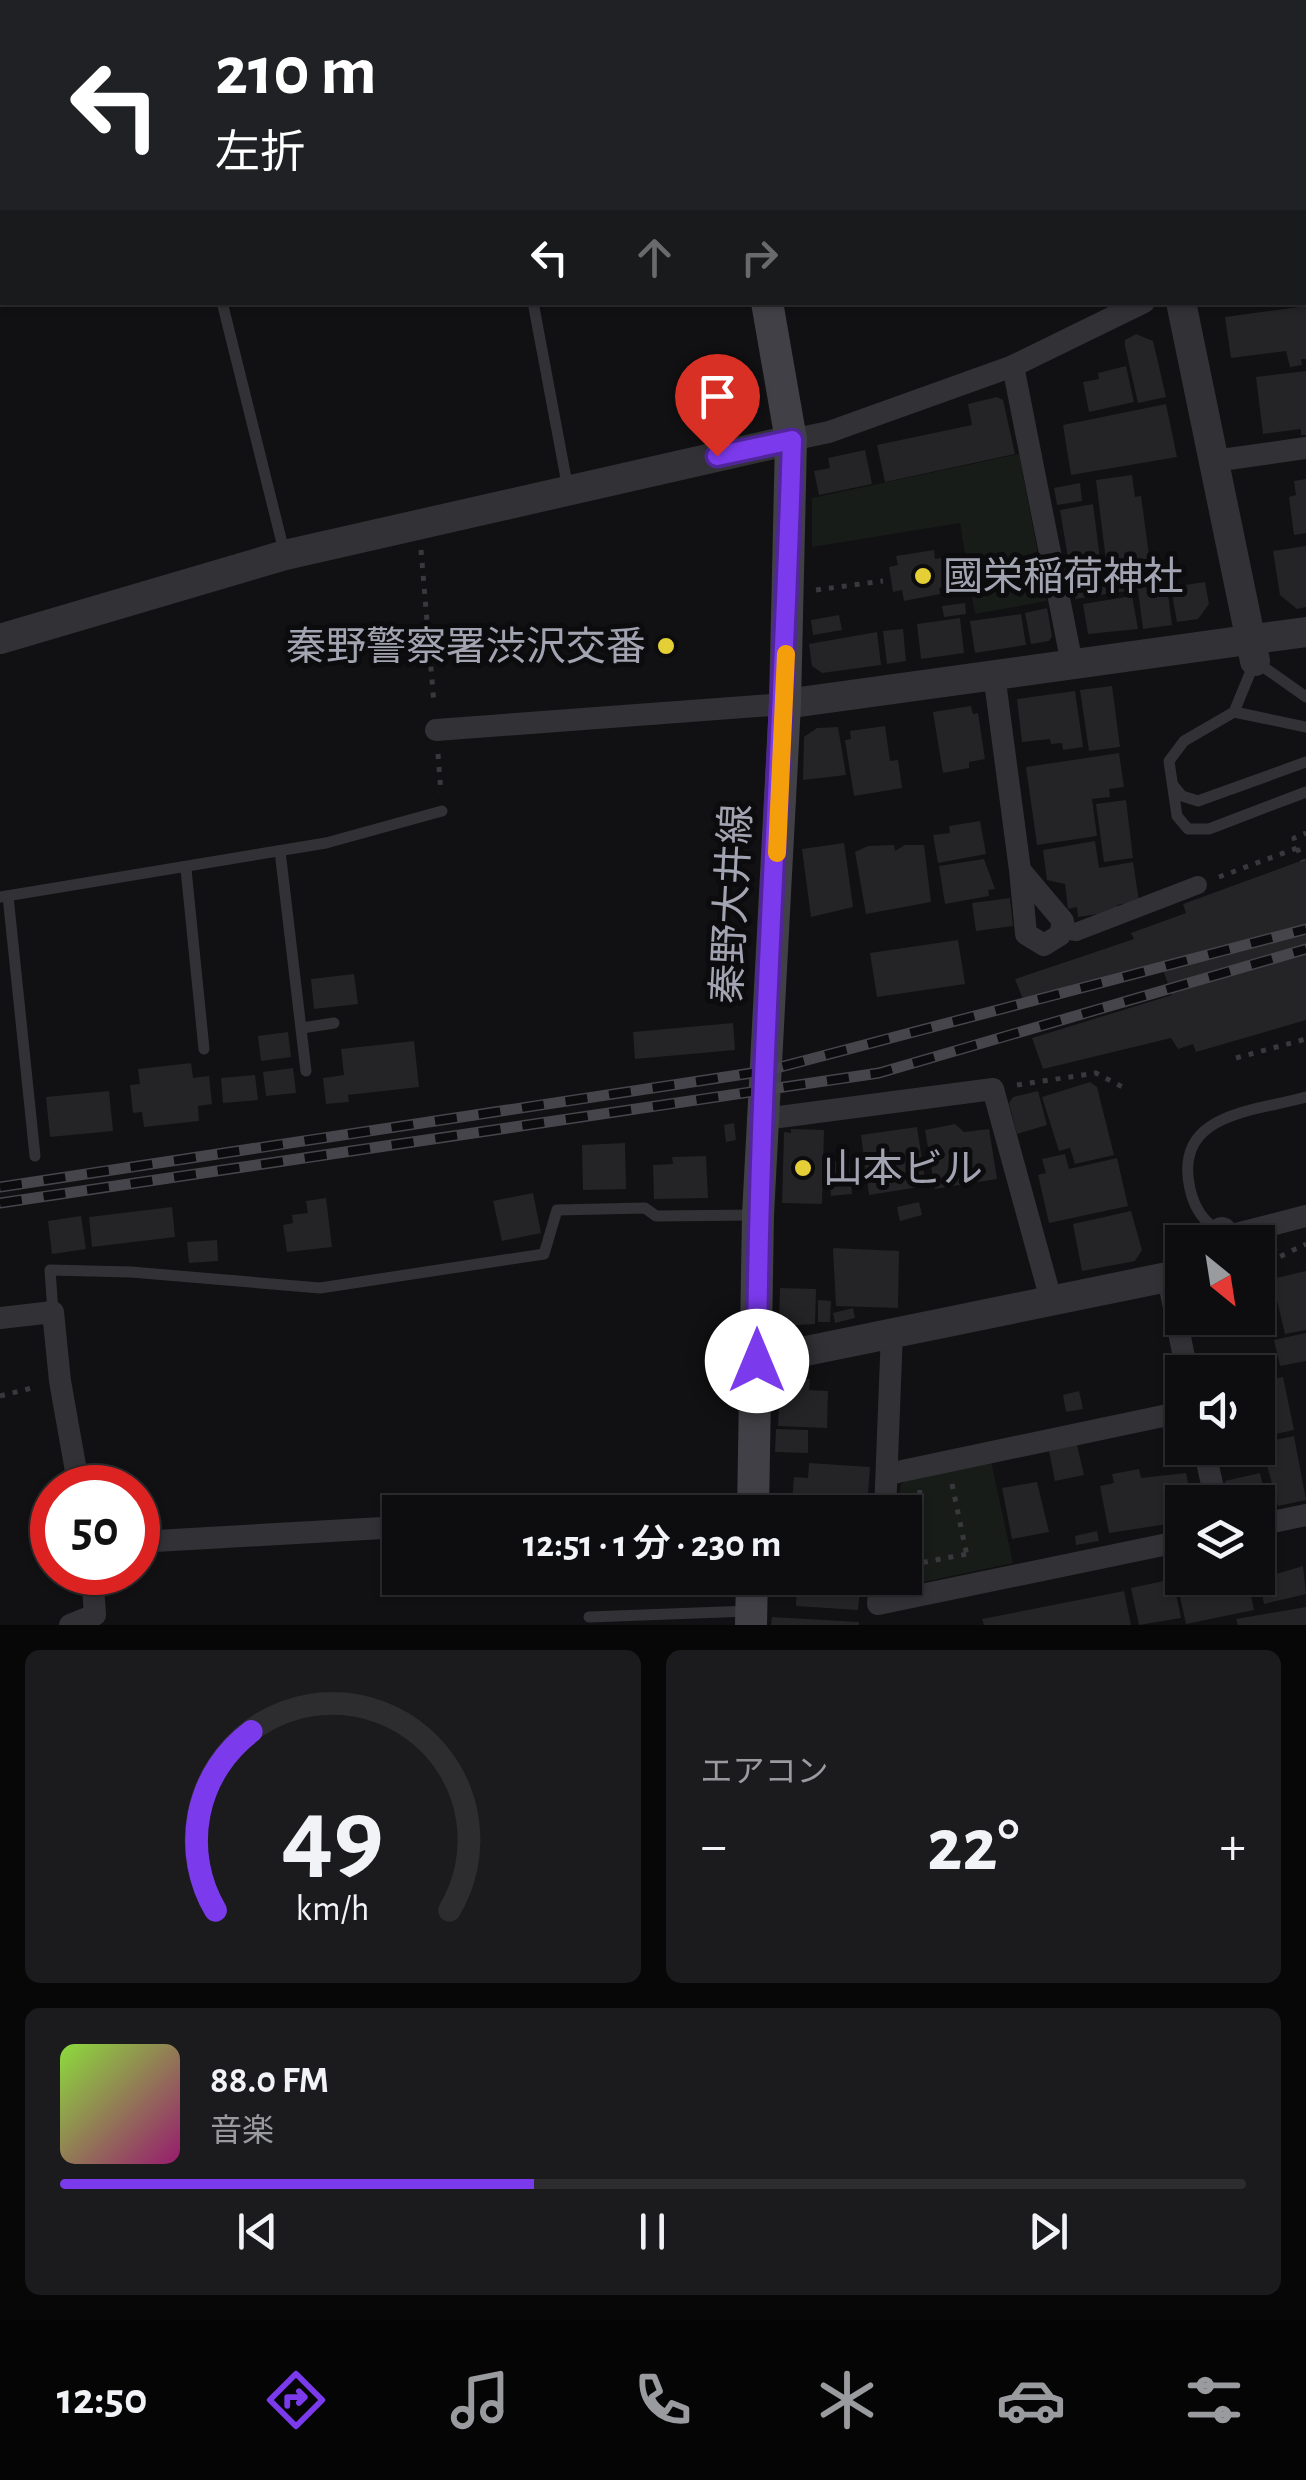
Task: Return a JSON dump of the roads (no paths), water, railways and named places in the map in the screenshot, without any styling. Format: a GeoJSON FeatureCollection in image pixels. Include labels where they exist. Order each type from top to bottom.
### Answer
{"type":"FeatureCollection","features":[{"type":"Feature","properties":{"kind":"main road","name":"秦野大井線"},"geometry":{"type":"LineString","coordinates":[[753,1495],[758,1215],[784,704],[792,440],[768,305]]}},
{"type":"Feature","properties":{"kind":"street"},"geometry":{"type":"LineString","coordinates":[[0,639],[286,556],[829,432],[1013,366],[1138,305]]}},
{"type":"Feature","properties":{"kind":"street"},"geometry":{"type":"LineString","coordinates":[[1183,305],[1252,650]]}},
{"type":"Feature","properties":{"kind":"street"},"geometry":{"type":"LineString","coordinates":[[1013,366],[1072,664]]}},
{"type":"Feature","properties":{"kind":"street"},"geometry":{"type":"LineString","coordinates":[[1214,461],[1306,448]]}},
{"type":"Feature","properties":{"kind":"street"},"geometry":{"type":"LineString","coordinates":[[436,730],[784,704],[1072,664],[1252,650],[1306,632]]}},
{"type":"Feature","properties":{"kind":"street"},"geometry":{"type":"LineString","coordinates":[[994,674],[1026,934],[1044,944],[1063,930],[1076,932],[1198,885]]}},
{"type":"Feature","properties":{"kind":"street"},"geometry":{"type":"LineString","coordinates":[[1020,870],[1059,913],[1063,930]]}},
{"type":"Feature","properties":{"kind":"street"},"geometry":{"type":"LineString","coordinates":[[764,1118],[993,1089],[1051,1300]]}},
{"type":"Feature","properties":{"kind":"street"},"geometry":{"type":"LineString","coordinates":[[1270,1225],[1306,1216]]}},
{"type":"Feature","properties":{"kind":"street"},"geometry":{"type":"LineString","coordinates":[[757,1361],[1165,1278]]}},
{"type":"Feature","properties":{"kind":"street"},"geometry":{"type":"LineString","coordinates":[[0,1318],[54,1312],[60,1381],[75,1465]]}},
{"type":"Feature","properties":{"kind":"street"},"geometry":{"type":"LineString","coordinates":[[886,1495],[892,1332]]}},
{"type":"Feature","properties":{"kind":"street"},"geometry":{"type":"LineString","coordinates":[[888,1474],[950,1473],[1165,1416]]}},
{"type":"Feature","properties":{"kind":"street"},"geometry":{"type":"LineString","coordinates":[[1275,1521],[1306,1515]]}},
{"type":"Feature","properties":{"kind":"street"},"geometry":{"type":"LineString","coordinates":[[160,1541],[382,1528]]}},
{"type":"Feature","properties":{"kind":"street"},"geometry":{"type":"LineString","coordinates":[[922,1595],[1165,1544]]}},
{"type":"Feature","properties":{"kind":"street"},"geometry":{"type":"LineString","coordinates":[[70,1625],[95,1615],[94,1595]]}},
{"type":"Feature","properties":{"kind":"street"},"geometry":{"type":"LineString","coordinates":[[879,1595],[878,1604],[921,1595]]}},
{"type":"Feature","properties":{"kind":"lane"},"geometry":{"type":"LineString","coordinates":[[223,305],[286,556]]}},
{"type":"Feature","properties":{"kind":"lane"},"geometry":{"type":"LineString","coordinates":[[533,305],[568,489]]}},
{"type":"Feature","properties":{"kind":"lane"},"geometry":{"type":"LineString","coordinates":[[1306,697],[1252,650],[1234,712],[1174,751],[1170,779],[1176,816],[1188,829],[1209,829],[1306,792]]}},
{"type":"Feature","properties":{"kind":"lane"},"geometry":{"type":"LineString","coordinates":[[1234,712],[1306,727]]}},
{"type":"Feature","properties":{"kind":"lane"},"geometry":{"type":"LineString","coordinates":[[1170,779],[1182,796],[1198,801],[1306,762]]}},
{"type":"Feature","properties":{"kind":"lane"},"geometry":{"type":"LineString","coordinates":[[35,1156],[4,896],[280,851],[442,811]]}},
{"type":"Feature","properties":{"kind":"lane"},"geometry":{"type":"LineString","coordinates":[[280,851],[306,1071]]}},
{"type":"Feature","properties":{"kind":"lane"},"geometry":{"type":"LineString","coordinates":[[186,869],[204,1049]]}},
{"type":"Feature","properties":{"kind":"lane"},"geometry":{"type":"LineString","coordinates":[[302,1028],[334,1022]]}},
{"type":"Feature","properties":{"kind":"lane"},"geometry":{"type":"LineString","coordinates":[[1210,1225],[1192,1197],[1186,1164],[1192,1141],[1216,1122],[1306,1097]]}},
{"type":"Feature","properties":{"kind":"lane"},"geometry":{"type":"LineString","coordinates":[[54,1312],[50,1270],[131,1272],[320,1288],[544,1254],[556,1210],[645,1208],[656,1216],[758,1215]]}},
{"type":"Feature","properties":{"kind":"lane"},"geometry":{"type":"LineString","coordinates":[[589,1618],[751,1618]]}},
{"type":"Feature","properties":{"kind":"railway"},"geometry":{"type":"LineString","coordinates":[[0,1187],[765,1071],[1306,929]]}},
{"type":"Feature","properties":{"kind":"railway"},"geometry":{"type":"LineString","coordinates":[[0,1203],[879,1073],[1306,949]]}},
{"type":"Feature","properties":{"kind":"place","name":"國栄稲荷神社"},"geometry":{"type":"Point","coordinates":[923,576]}},
{"type":"Feature","properties":{"kind":"place","name":"秦野警察署渋沢交番"},"geometry":{"type":"Point","coordinates":[666,646]}},
{"type":"Feature","properties":{"kind":"place","name":"山本ビル"},"geometry":{"type":"Point","coordinates":[803,1168]}}]}
